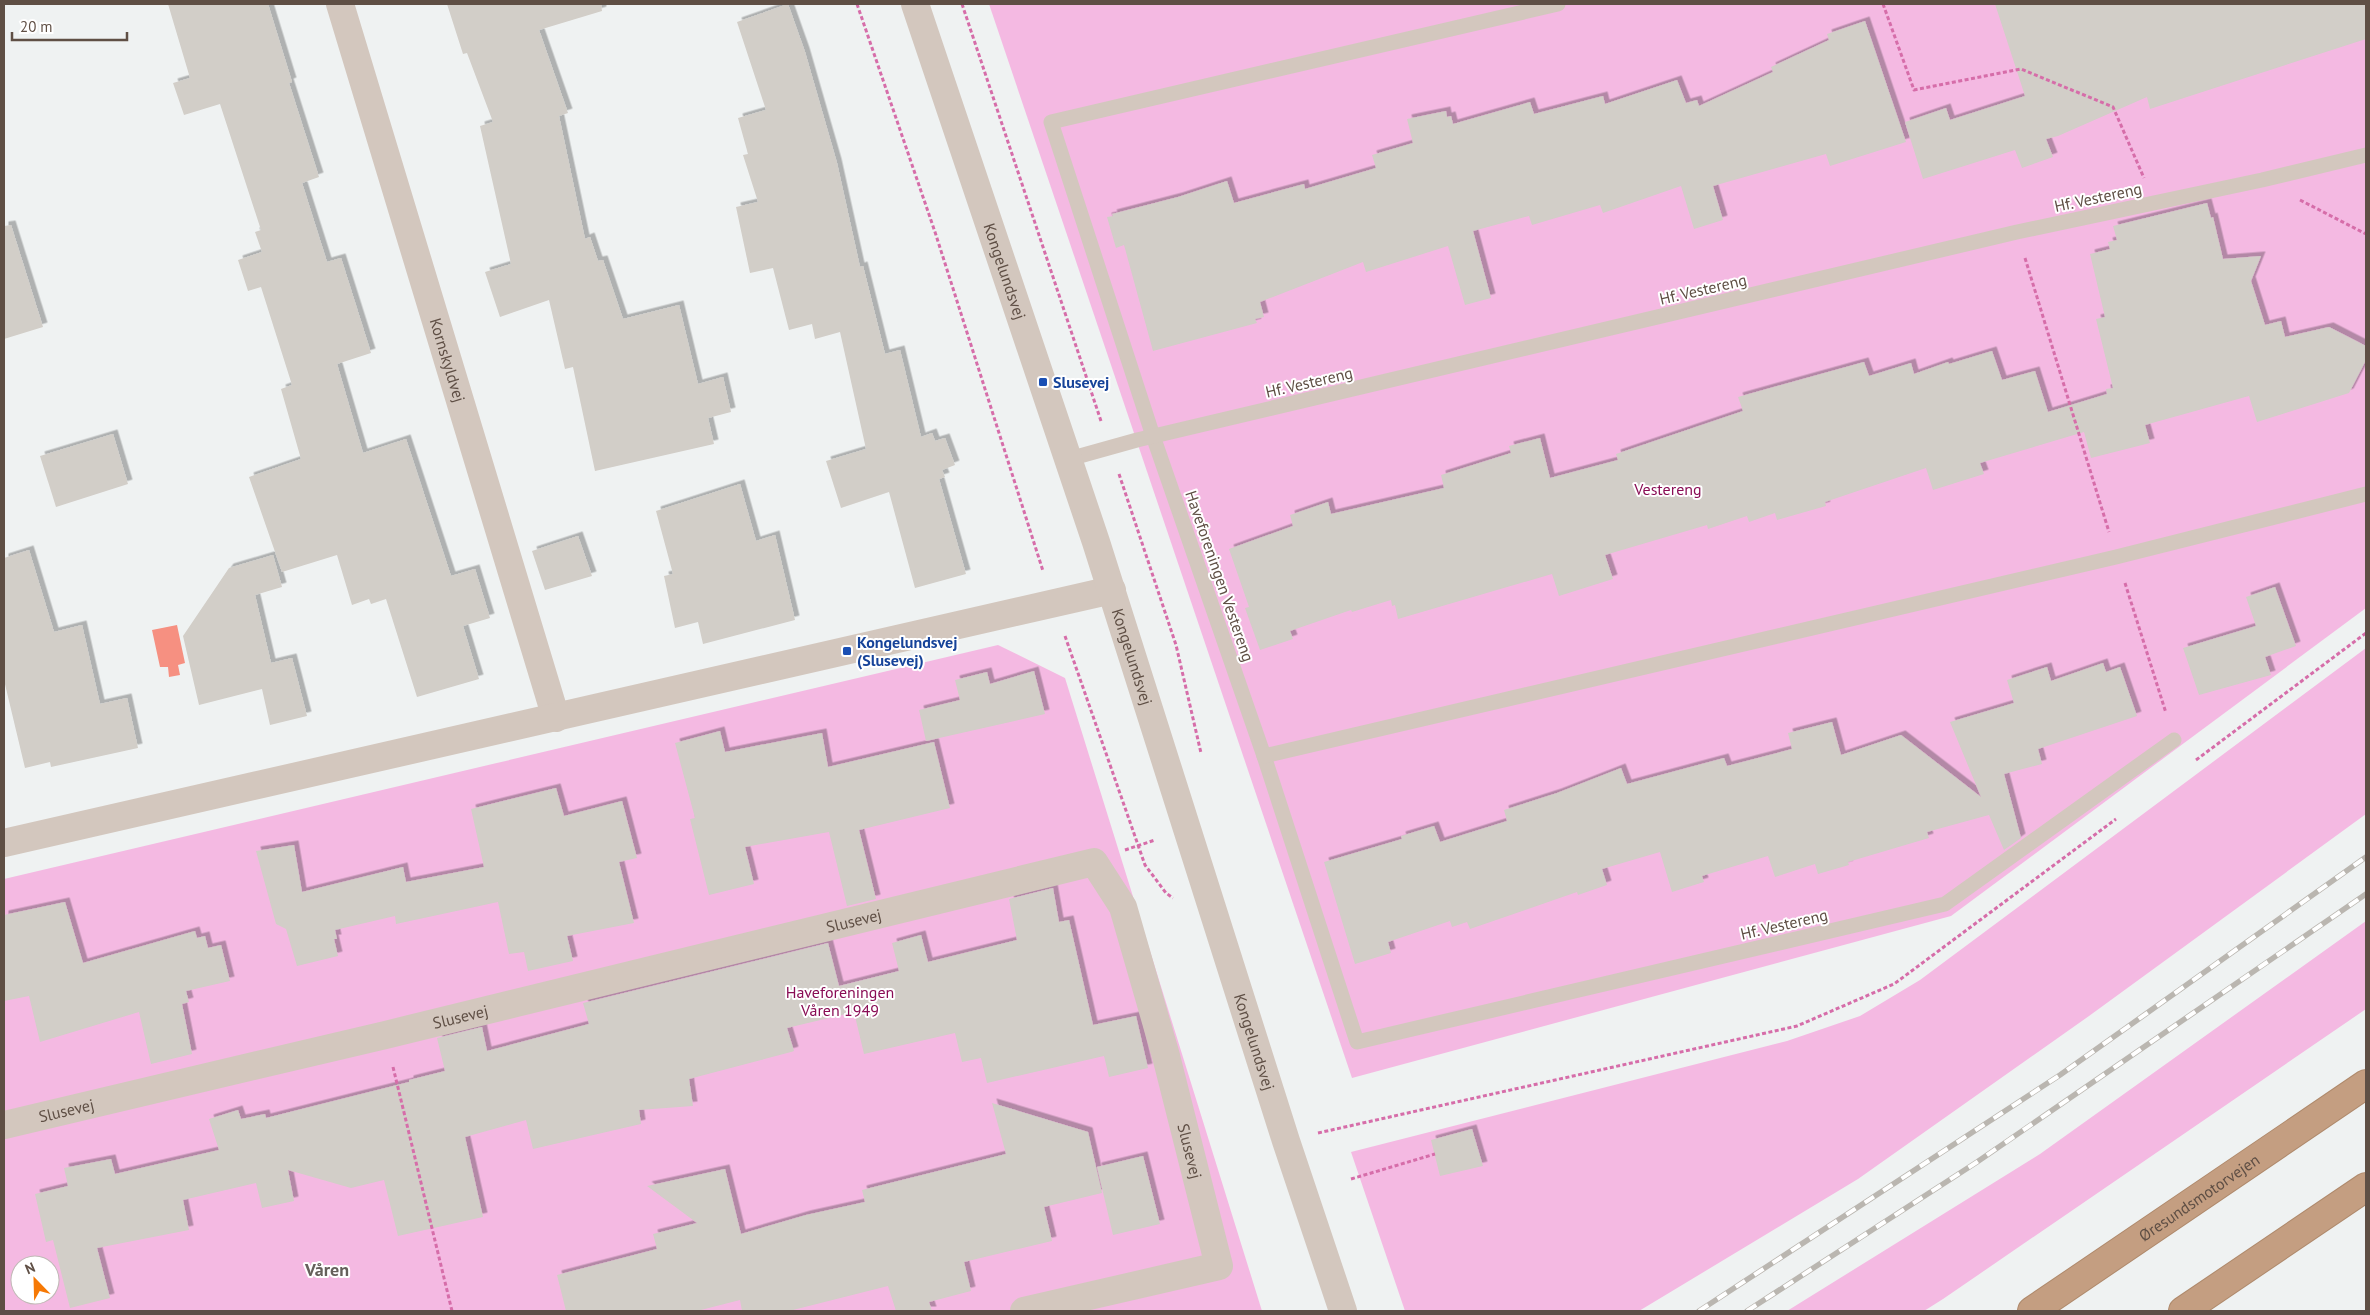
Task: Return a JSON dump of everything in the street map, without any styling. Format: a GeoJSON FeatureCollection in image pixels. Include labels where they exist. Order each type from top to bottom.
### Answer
{"type":"FeatureCollection","features":[{"type":"Feature","properties":{"kind":"highway","name":"Øresundsmotorvejen"},"geometry":{"type":"LineString","coordinates":[[2032,1311],[2366,1084]]}},
{"type":"Feature","properties":{"kind":"highway"},"geometry":{"type":"LineString","coordinates":[[2183,1311],[2366,1187]]}},
{"type":"Feature","properties":{"kind":"street","name":"Kornskyldvej"},"geometry":{"type":"LineString","coordinates":[[340,4],[556,718]]}},
{"type":"Feature","properties":{"kind":"street","name":"Kongelundsvej"},"geometry":{"type":"LineString","coordinates":[[915,4],[1112,590],[1286,1141],[1343,1311]]}},
{"type":"Feature","properties":{"kind":"street"},"geometry":{"type":"LineString","coordinates":[[4,843],[1112,590]]}},
{"type":"Feature","properties":{"kind":"street","name":"Slusevej"},"geometry":{"type":"LineString","coordinates":[[4,1125],[385,1035],[1094,862],[1123,907],[1166,1056],[1219,1266],[1024,1311]]}},
{"type":"Feature","properties":{"kind":"lane","name":"Haveforeningen Vestereng"},"geometry":{"type":"LineString","coordinates":[[1357,1042],[1264,756],[1153,436],[1052,122],[1558,4]]}},
{"type":"Feature","properties":{"kind":"lane","name":"Hf. Vestereng"},"geometry":{"type":"LineString","coordinates":[[1069,459],[1153,436],[2017,232],[2262,180],[2366,155]]}},
{"type":"Feature","properties":{"kind":"lane"},"geometry":{"type":"LineString","coordinates":[[1264,756],[2116,556],[2366,494]]}},
{"type":"Feature","properties":{"kind":"lane","name":"Hf. Vestereng"},"geometry":{"type":"LineString","coordinates":[[1357,1042],[1945,904],[2174,740]]}},
{"type":"Feature","properties":{"kind":"path"},"geometry":{"type":"LineString","coordinates":[[857,4],[935,232],[1054,604],[1137,846],[1145,865],[1166,893],[1220,931]]}},
{"type":"Feature","properties":{"kind":"path"},"geometry":{"type":"LineString","coordinates":[[1883,4],[1914,90],[2021,69],[2113,107],[2155,203]]}},
{"type":"Feature","properties":{"kind":"path"},"geometry":{"type":"LineString","coordinates":[[2262,180],[2366,234]]}},
{"type":"Feature","properties":{"kind":"path"},"geometry":{"type":"LineString","coordinates":[[2017,232],[2174,740]]}},
{"type":"Feature","properties":{"kind":"path"},"geometry":{"type":"LineString","coordinates":[[1094,862],[1188,830]]}},
{"type":"Feature","properties":{"kind":"path"},"geometry":{"type":"LineString","coordinates":[[385,1035],[452,1311]]}},
{"type":"Feature","properties":{"kind":"path"},"geometry":{"type":"LineString","coordinates":[[1351,1179],[1435,1154]]}},
{"type":"Feature","properties":{"kind":"green space","name":"Vestereng"},"geometry":{"type":"Polygon","coordinates":[[[989,4],[2366,4],[2366,608],[1951,916],[1352,1078],[989,4]]]}},
{"type":"Feature","properties":{"kind":"green space","name":"Haveforeningen Våren 1949"},"geometry":{"type":"Polygon","coordinates":[[[998,645],[1065,678],[1262,1311],[4,1311],[4,879],[998,645]]]}},
{"type":"Feature","properties":{"kind":"green space"},"geometry":{"type":"Polygon","coordinates":[[[2366,648],[2366,814],[2089,1016],[1858,1179],[1639,1311],[1405,1311],[1351,1152],[1787,1041],[1860,1016],[1920,980],[2366,648]]]}},
{"type":"Feature","properties":{"kind":"green space"},"geometry":{"type":"Polygon","coordinates":[[[2366,921],[2366,1009],[1943,1299],[1924,1311],[1787,1311],[2040,1154],[2366,921]]]}},
{"type":"Feature","properties":{"kind":"shaded area"},"geometry":{"type":"Polygon","coordinates":[[[177,625],[185,663],[178,665],[180,675],[169,677],[168,667],[160,667],[152,630],[177,625]]]}},
{"type":"Feature","properties":{"kind":"building"},"geometry":{"type":"Polygon","coordinates":[[[168,4],[268,4],[292,82],[289,83],[319,177],[302,183],[327,262],[341,258],[371,353],[337,364],[363,453],[406,439],[451,576],[475,569],[490,618],[463,626],[479,679],[417,697],[386,599],[371,604],[369,599],[352,605],[337,555],[282,572],[249,477],[301,459],[281,389],[292,385],[261,287],[248,291],[238,260],[262,252],[255,232],[261,230],[220,104],[184,115],[173,83],[190,78],[168,4]]]}},
{"type":"Feature","properties":{"kind":"building"},"geometry":{"type":"Polygon","coordinates":[[[447,4],[601,4],[602,11],[539,30],[568,113],[559,116],[585,239],[590,237],[598,261],[603,260],[623,319],[679,305],[698,384],[723,377],[731,412],[708,418],[714,444],[595,471],[573,367],[565,369],[549,300],[500,317],[485,272],[511,264],[480,126],[493,122],[467,53],[463,54],[447,4]]]}},
{"type":"Feature","properties":{"kind":"building"},"geometry":{"type":"Polygon","coordinates":[[[788,4],[805,52],[837,163],[860,267],[863,266],[885,354],[900,350],[921,437],[932,433],[935,441],[945,438],[955,465],[942,470],[945,477],[939,479],[966,574],[915,588],[889,492],[841,508],[826,461],[866,449],[840,332],[815,339],[812,324],[789,330],[773,268],[750,273],[736,207],[758,202],[743,155],[748,154],[738,118],[766,110],[737,22],[788,4]]]}},
{"type":"Feature","properties":{"kind":"building"},"geometry":{"type":"Polygon","coordinates":[[[1995,4],[2366,4],[2366,39],[2150,109],[2147,97],[2058,136],[2046,139],[2053,157],[2022,168],[2015,150],[1923,179],[1905,122],[1946,108],[1950,120],[2025,96],[1995,4]]]}},
{"type":"Feature","properties":{"kind":"building"},"geometry":{"type":"Polygon","coordinates":[[[1865,21],[1906,142],[1830,166],[1826,154],[1713,186],[1723,220],[1694,229],[1681,186],[1603,213],[1600,205],[1532,225],[1529,216],[1473,231],[1491,298],[1465,305],[1448,246],[1366,272],[1363,262],[1260,302],[1264,317],[1255,319],[1257,323],[1153,351],[1124,245],[1116,248],[1107,217],[1113,216],[1112,214],[1178,197],[1227,181],[1234,203],[1304,184],[1305,189],[1376,168],[1372,155],[1413,143],[1407,119],[1446,111],[1447,117],[1451,116],[1453,124],[1530,102],[1534,114],[1603,96],[1605,104],[1677,80],[1686,103],[1697,100],[1699,106],[1773,72],[1771,67],[1829,40],[1827,34],[1865,21]]]}},
{"type":"Feature","properties":{"kind":"building"},"geometry":{"type":"Polygon","coordinates":[[[2207,203],[2211,218],[2213,217],[2223,259],[2261,256],[2251,281],[2265,325],[2281,321],[2285,337],[2329,327],[2366,346],[2366,360],[2349,393],[2257,422],[2249,396],[2145,425],[2150,443],[2091,458],[2084,432],[1980,463],[1984,474],[1933,490],[1926,468],[1825,502],[1826,506],[1777,520],[1775,513],[1749,522],[1747,516],[1708,529],[1707,525],[1605,555],[1613,579],[1559,596],[1552,574],[1398,619],[1395,605],[1392,606],[1391,600],[1352,612],[1351,610],[1290,631],[1293,639],[1260,650],[1245,608],[1249,607],[1229,549],[1293,526],[1290,515],[1328,502],[1331,514],[1444,488],[1441,475],[1511,453],[1509,446],[1540,438],[1550,478],[1618,460],[1616,454],[1743,411],[1738,397],[1864,362],[1869,376],[1911,363],[1914,374],[1948,362],[1949,364],[1992,351],[2002,380],[2035,371],[2048,412],[2107,394],[2106,389],[2113,388],[2096,319],[2105,317],[2090,254],[2110,249],[2108,242],[2117,240],[2113,226],[2207,203]]]}},
{"type":"Feature","properties":{"kind":"building"},"geometry":{"type":"Polygon","coordinates":[[[11,225],[43,327],[4,339],[4,226],[11,225]]]}},
{"type":"Feature","properties":{"kind":"building"},"geometry":{"type":"Polygon","coordinates":[[[113,434],[128,484],[56,507],[40,456],[113,434]]]}},
{"type":"Feature","properties":{"kind":"building"},"geometry":{"type":"Polygon","coordinates":[[[740,484],[756,541],[775,535],[795,620],[703,644],[698,622],[675,628],[664,576],[673,574],[656,511],[740,484]]]}},
{"type":"Feature","properties":{"kind":"building"},"geometry":{"type":"Polygon","coordinates":[[[578,536],[592,576],[545,590],[532,551],[578,536]]]}},
{"type":"Feature","properties":{"kind":"building"},"geometry":{"type":"Polygon","coordinates":[[[29,550],[54,632],[82,625],[100,704],[127,698],[138,748],[51,767],[50,762],[25,768],[4,680],[4,558],[29,550]]]}},
{"type":"Feature","properties":{"kind":"building"},"geometry":{"type":"Polygon","coordinates":[[[273,555],[282,587],[255,595],[271,663],[292,658],[307,716],[270,725],[262,689],[199,705],[183,636],[229,568],[273,555]]]}},
{"type":"Feature","properties":{"kind":"building"},"geometry":{"type":"Polygon","coordinates":[[[2275,587],[2296,646],[2265,657],[2271,675],[2199,695],[2183,648],[2256,626],[2246,597],[2275,587]]]}},
{"type":"Feature","properties":{"kind":"building"},"geometry":{"type":"Polygon","coordinates":[[[2103,663],[2106,672],[2120,667],[2137,716],[2038,749],[2042,764],[2004,774],[2021,838],[2004,850],[1989,815],[1927,832],[1929,838],[1848,862],[1849,865],[1818,874],[1815,864],[1775,877],[1768,856],[1702,876],[1704,882],[1672,892],[1660,852],[1602,869],[1607,885],[1578,895],[1577,892],[1470,929],[1467,922],[1452,927],[1450,921],[1388,942],[1391,953],[1355,964],[1324,862],[1402,839],[1401,836],[1434,826],[1440,842],[1507,821],[1504,810],[1557,793],[1621,768],[1627,784],[1724,758],[1727,766],[1792,749],[1788,733],[1832,722],[1841,755],[1901,735],[1981,797],[1950,722],[2014,703],[2007,680],[2047,667],[2051,681],[2103,663]]]}},
{"type":"Feature","properties":{"kind":"building"},"geometry":{"type":"Polygon","coordinates":[[[1034,671],[1045,714],[926,741],[919,710],[960,700],[955,680],[987,672],[990,684],[1034,671]]]}},
{"type":"Feature","properties":{"kind":"building"},"geometry":{"type":"Polygon","coordinates":[[[720,731],[725,752],[822,733],[828,767],[934,742],[950,808],[859,830],[876,899],[847,906],[829,832],[745,847],[754,884],[709,895],[690,819],[695,818],[675,743],[720,731]]]}},
{"type":"Feature","properties":{"kind":"building"},"geometry":{"type":"Polygon","coordinates":[[[556,788],[564,816],[622,801],[637,858],[619,862],[634,923],[567,936],[573,961],[528,971],[524,952],[509,954],[498,902],[396,924],[395,916],[335,930],[337,939],[334,939],[338,956],[297,966],[286,929],[276,924],[256,851],[294,845],[302,892],[403,867],[406,882],[484,867],[471,809],[556,788]]]}},
{"type":"Feature","properties":{"kind":"building"},"geometry":{"type":"Polygon","coordinates":[[[1053,888],[1059,922],[1069,920],[1093,1025],[1136,1016],[1148,1068],[1109,1077],[1104,1056],[987,1083],[981,1058],[962,1062],[955,1033],[864,1054],[854,1012],[787,1028],[794,1051],[689,1079],[693,1106],[639,1110],[641,1124],[533,1149],[526,1120],[465,1137],[483,1217],[398,1236],[384,1180],[351,1188],[288,1170],[294,1201],[262,1208],[256,1183],[183,1200],[189,1230],[97,1248],[110,1298],[70,1308],[60,1268],[60,1255],[57,1255],[53,1240],[46,1242],[35,1194],[68,1186],[64,1168],[111,1159],[115,1174],[219,1150],[209,1119],[238,1110],[241,1119],[265,1114],[266,1118],[445,1071],[437,1038],[482,1027],[487,1051],[589,1024],[583,1003],[828,943],[839,986],[899,971],[892,943],[921,935],[928,962],[1017,940],[1009,899],[1053,888]]]}},
{"type":"Feature","properties":{"kind":"building"},"geometry":{"type":"Polygon","coordinates":[[[65,902],[83,963],[195,931],[197,938],[205,936],[208,948],[221,945],[230,981],[186,991],[189,1002],[182,1004],[192,1054],[151,1064],[139,1012],[40,1042],[29,996],[4,1001],[4,915],[65,902]]]}},
{"type":"Feature","properties":{"kind":"building"},"geometry":{"type":"Polygon","coordinates":[[[992,1103],[1088,1132],[1102,1193],[1044,1207],[1052,1241],[964,1262],[971,1291],[929,1302],[932,1311],[896,1311],[888,1286],[789,1311],[742,1311],[740,1300],[697,1311],[566,1311],[557,1275],[657,1249],[653,1234],[697,1223],[647,1186],[725,1169],[741,1234],[806,1215],[865,1202],[862,1190],[1006,1154],[992,1103]]]}},
{"type":"Feature","properties":{"kind":"building"},"geometry":{"type":"Polygon","coordinates":[[[1472,1129],[1483,1166],[1440,1176],[1431,1140],[1472,1129]]]}},
{"type":"Feature","properties":{"kind":"building"},"geometry":{"type":"Polygon","coordinates":[[[1143,1156],[1160,1224],[1113,1235],[1097,1167],[1143,1156]]]}},
{"type":"Feature","properties":{"kind":"railway"},"geometry":{"type":"LineString","coordinates":[[1699,1311],[2060,1075],[2366,857]]}},
{"type":"Feature","properties":{"kind":"railway"},"geometry":{"type":"LineString","coordinates":[[1747,1311],[1977,1162],[2366,894]]}},
{"type":"Feature","properties":{"kind":"place","name":"Slusevej"},"geometry":{"type":"Point","coordinates":[1043,382]}},
{"type":"Feature","properties":{"kind":"place","name":"Kongelundsvej (Slusevej)"},"geometry":{"type":"Point","coordinates":[847,651]}},
{"type":"Feature","properties":{"kind":"district","name":"Våren"},"geometry":{"type":"Point","coordinates":[327,1269]}}]}
